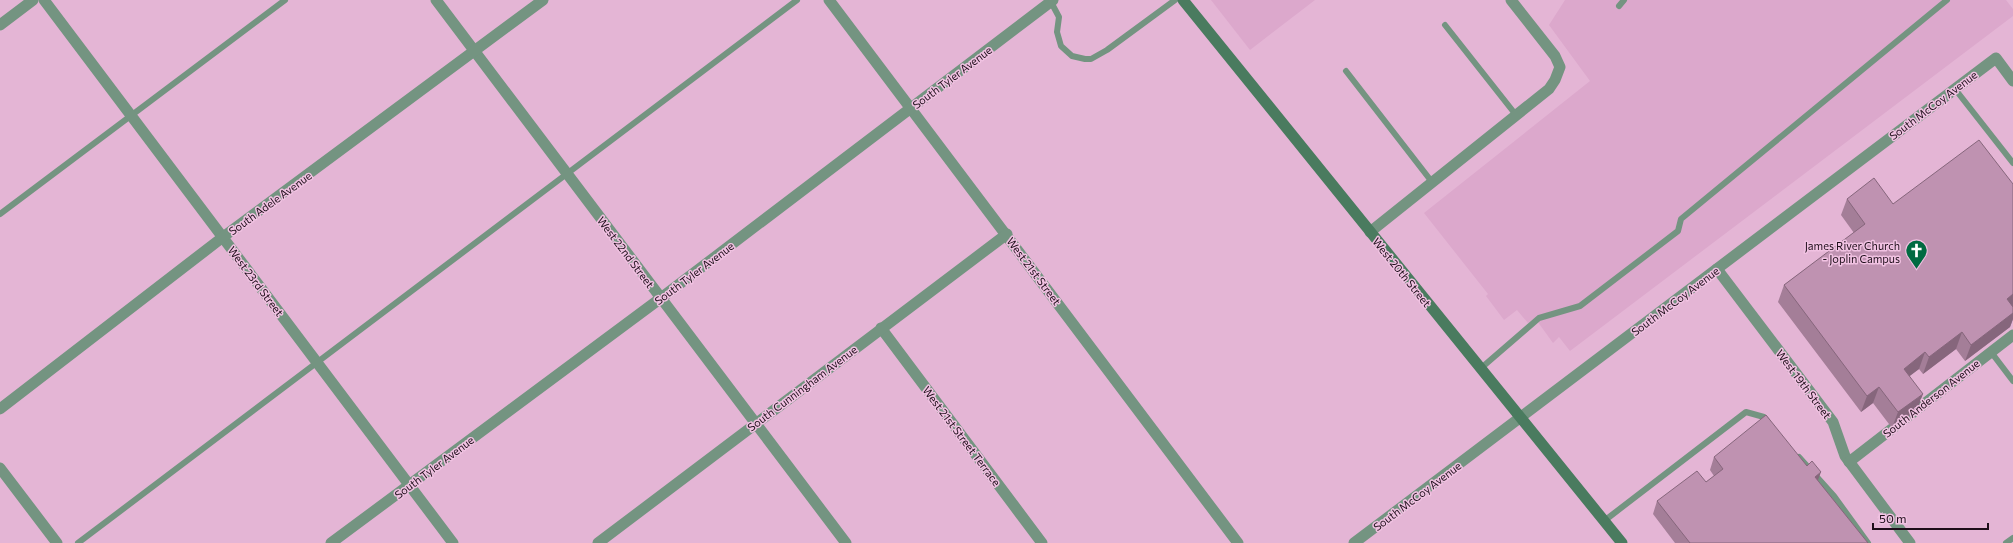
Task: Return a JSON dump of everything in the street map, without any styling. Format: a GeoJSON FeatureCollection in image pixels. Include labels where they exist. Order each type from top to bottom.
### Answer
{"type":"FeatureCollection","features":[{"type":"Feature","properties":{"kind":"main road","name":"West 20th Street"},"geometry":{"type":"LineString","coordinates":[[1183,0],[1622,543]]}},
{"type":"Feature","properties":{"kind":"street"},"geometry":{"type":"LineString","coordinates":[[0,25],[33,0]]}},
{"type":"Feature","properties":{"kind":"street","name":"West 23rd Street"},"geometry":{"type":"LineString","coordinates":[[44,0],[453,543]]}},
{"type":"Feature","properties":{"kind":"street","name":"West 22nd Street"},"geometry":{"type":"LineString","coordinates":[[436,0],[846,543]]}},
{"type":"Feature","properties":{"kind":"street","name":"South Adele Avenue"},"geometry":{"type":"LineString","coordinates":[[0,409],[223,237],[543,0]]}},
{"type":"Feature","properties":{"kind":"street","name":"West 21st Street"},"geometry":{"type":"LineString","coordinates":[[829,0],[910,109],[1007,234],[1238,543]]}},
{"type":"Feature","properties":{"kind":"street"},"geometry":{"type":"LineString","coordinates":[[1370,232],[1549,89],[1555,80],[1560,67],[1555,56],[1511,0]]}},
{"type":"Feature","properties":{"kind":"street","name":"South Tyler Avenue"},"geometry":{"type":"LineString","coordinates":[[331,543],[661,298],[1052,1]]}},
{"type":"Feature","properties":{"kind":"street","name":"South McCoy Avenue"},"geometry":{"type":"LineString","coordinates":[[1354,543],[1996,58],[2013,81]]}},
{"type":"Feature","properties":{"kind":"street","name":"South Cunningham Avenue"},"geometry":{"type":"LineString","coordinates":[[598,543],[1007,234]]}},
{"type":"Feature","properties":{"kind":"street","name":"West 19th Street"},"geometry":{"type":"LineString","coordinates":[[1717,269],[1832,422],[1844,456],[1910,543]]}},
{"type":"Feature","properties":{"kind":"street","name":"West 21st Street Terrace"},"geometry":{"type":"LineString","coordinates":[[881,328],[1042,543]]}},
{"type":"Feature","properties":{"kind":"street","name":"South Anderson Avenue"},"geometry":{"type":"LineString","coordinates":[[1849,462],[2013,335]]}},
{"type":"Feature","properties":{"kind":"street"},"geometry":{"type":"LineString","coordinates":[[0,468],[57,543]]}},
{"type":"Feature","properties":{"kind":"lane"},"geometry":{"type":"LineString","coordinates":[[0,214],[285,0]]}},
{"type":"Feature","properties":{"kind":"lane"},"geometry":{"type":"LineString","coordinates":[[78,543],[797,0]]}},
{"type":"Feature","properties":{"kind":"lane"},"geometry":{"type":"LineString","coordinates":[[1052,1],[1059,17],[1057,32],[1061,46],[1072,56],[1085,60],[1091,59],[1107,50],[1175,0]]}},
{"type":"Feature","properties":{"kind":"lane"},"geometry":{"type":"LineString","coordinates":[[1619,6],[1624,0]]}},
{"type":"Feature","properties":{"kind":"lane"},"geometry":{"type":"LineString","coordinates":[[1480,369],[1539,318],[1580,306],[1678,232],[1681,219],[1947,0]]}},
{"type":"Feature","properties":{"kind":"lane"},"geometry":{"type":"LineString","coordinates":[[1445,26],[1516,115]]}},
{"type":"Feature","properties":{"kind":"lane"},"geometry":{"type":"LineString","coordinates":[[1346,71],[1432,182]]}},
{"type":"Feature","properties":{"kind":"lane"},"geometry":{"type":"LineString","coordinates":[[1955,89],[2013,163]]}},
{"type":"Feature","properties":{"kind":"lane"},"geometry":{"type":"LineString","coordinates":[[1991,352],[2013,381]]}},
{"type":"Feature","properties":{"kind":"lane"},"geometry":{"type":"LineString","coordinates":[[1604,521],[1746,412],[1764,417],[1774,428]]}},
{"type":"Feature","properties":{"kind":"lane"},"geometry":{"type":"LineString","coordinates":[[1794,451],[1834,496],[1868,543]]}},
{"type":"Feature","properties":{"kind":"lane"},"geometry":{"type":"LineString","coordinates":[[2006,543],[2013,538]]}},
{"type":"Feature","properties":{"kind":"shaded area"},"geometry":{"type":"Polygon","coordinates":[[[1211,0],[1315,0],[1250,50],[1211,0]]]}},
{"type":"Feature","properties":{"kind":"shaded area"},"geometry":{"type":"Polygon","coordinates":[[[1565,0],[2006,0],[2013,9],[2013,16],[1570,351],[1559,337],[1553,343],[1535,318],[1528,323],[1517,310],[1504,320],[1486,296],[1488,294],[1424,213],[1590,81],[1549,25],[1565,0]]]}},
{"type":"Feature","properties":{"kind":"building","name":"James River Church - Joplin Campus"},"geometry":{"type":"Polygon","coordinates":[[[1979,140],[2013,184],[2013,294],[2007,299],[2013,307],[2013,313],[1971,345],[1962,332],[1929,357],[1925,352],[1904,369],[1923,394],[1898,412],[1879,387],[1867,396],[1784,285],[1865,224],[1847,199],[1874,178],[1893,204],[1979,140]]]}},
{"type":"Feature","properties":{"kind":"building"},"geometry":{"type":"Polygon","coordinates":[[[1766,415],[1807,466],[1812,461],[1821,472],[1815,477],[1868,543],[1690,543],[1657,501],[1697,471],[1706,482],[1723,469],[1714,457],[1766,415]]]}},
{"type":"Feature","properties":{"kind":"place","name":"James River Church - Joplin Campus"},"geometry":{"type":"Point","coordinates":[1916,270]}}]}
